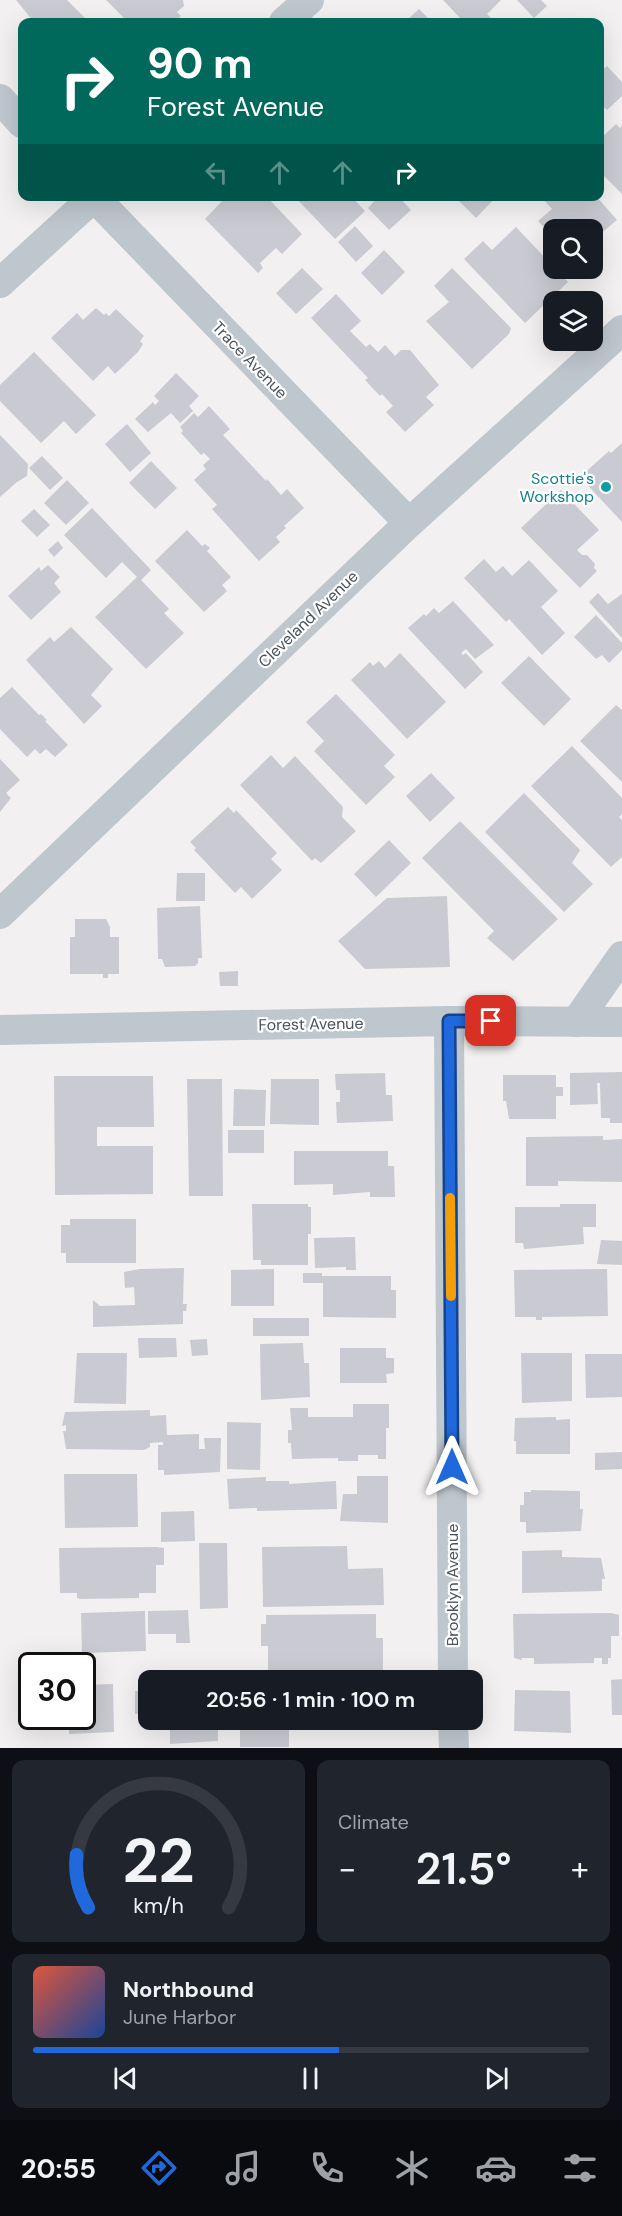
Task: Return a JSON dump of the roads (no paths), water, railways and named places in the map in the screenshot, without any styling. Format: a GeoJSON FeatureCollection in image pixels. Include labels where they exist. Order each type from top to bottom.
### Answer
{"type":"FeatureCollection","features":[{"type":"Feature","properties":{"kind":"street"},"geometry":{"type":"LineString","coordinates":[[289,18],[309,0]]}},
{"type":"Feature","properties":{"kind":"street"},"geometry":{"type":"LineString","coordinates":[[0,99],[18,119]]}},
{"type":"Feature","properties":{"kind":"street"},"geometry":{"type":"LineString","coordinates":[[0,283],[90,201]]}},
{"type":"Feature","properties":{"kind":"street","name":"Trace Avenue"},"geometry":{"type":"LineString","coordinates":[[98,201],[409,523]]}},
{"type":"Feature","properties":{"kind":"street","name":"Cleveland Avenue"},"geometry":{"type":"LineString","coordinates":[[0,914],[409,523],[622,330]]}},
{"type":"Feature","properties":{"kind":"street"},"geometry":{"type":"LineString","coordinates":[[576,1022],[622,956]]}},
{"type":"Feature","properties":{"kind":"street","name":"Forest Avenue"},"geometry":{"type":"LineString","coordinates":[[0,1030],[449,1021],[622,1022]]}},
{"type":"Feature","properties":{"kind":"street","name":"Brooklyn Avenue"},"geometry":{"type":"LineString","coordinates":[[449,1021],[453,1670]]}},
{"type":"Feature","properties":{"kind":"street"},"geometry":{"type":"LineString","coordinates":[[453,1730],[453,1748]]}},
{"type":"Feature","properties":{"kind":"place","name":"Scottie's Workshop"},"geometry":{"type":"Point","coordinates":[606,487]}}]}
